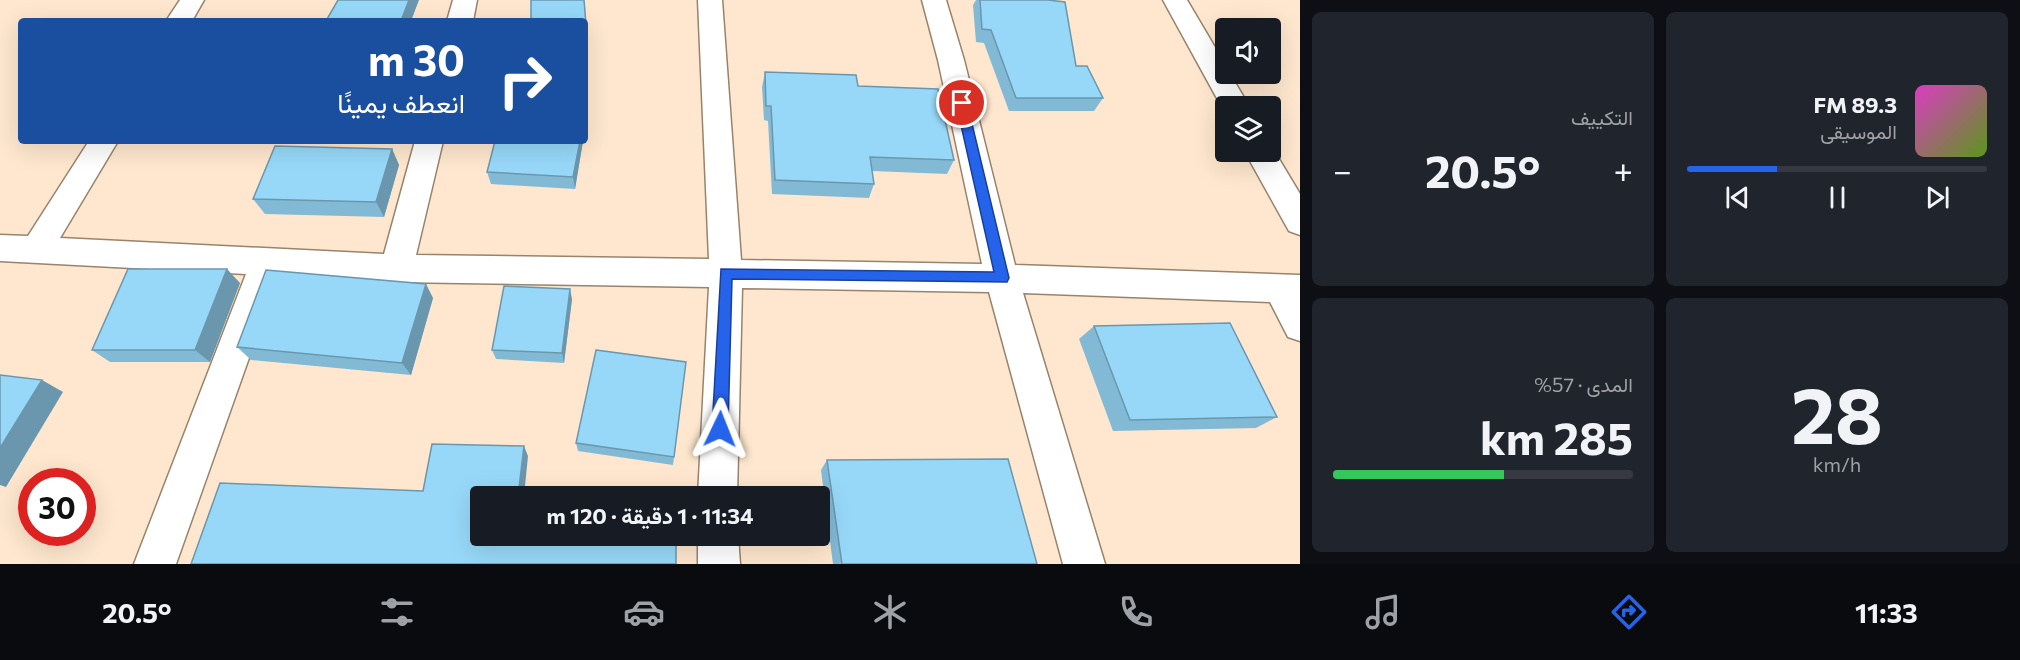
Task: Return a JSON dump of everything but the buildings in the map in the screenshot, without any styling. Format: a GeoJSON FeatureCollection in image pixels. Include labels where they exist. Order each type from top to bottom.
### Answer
{"type":"FeatureCollection","features":[{"type":"Feature","properties":{"kind":"street"},"geometry":{"type":"LineString","coordinates":[[181,18],[192,0]]}},
{"type":"Feature","properties":{"kind":"street"},"geometry":{"type":"LineString","coordinates":[[461,18],[465,0]]}},
{"type":"Feature","properties":{"kind":"street"},"geometry":{"type":"LineString","coordinates":[[710,0],[726,273],[717,486]]}},
{"type":"Feature","properties":{"kind":"street"},"geometry":{"type":"LineString","coordinates":[[934,0],[951,60],[1002,278],[1084,564]]}},
{"type":"Feature","properties":{"kind":"street"},"geometry":{"type":"LineString","coordinates":[[1176,0],[1229,96]]}},
{"type":"Feature","properties":{"kind":"street"},"geometry":{"type":"LineString","coordinates":[[36,250],[102,144]]}},
{"type":"Feature","properties":{"kind":"street"},"geometry":{"type":"LineString","coordinates":[[396,268],[428,144]]}},
{"type":"Feature","properties":{"kind":"street"},"geometry":{"type":"LineString","coordinates":[[1266,162],[1300,222]]}},
{"type":"Feature","properties":{"kind":"street"},"geometry":{"type":"LineString","coordinates":[[0,248],[396,268],[1002,278],[1290,288],[1300,326]]}},
{"type":"Feature","properties":{"kind":"street"},"geometry":{"type":"LineString","coordinates":[[155,564],[267,262]]}},
{"type":"Feature","properties":{"kind":"street"},"geometry":{"type":"LineString","coordinates":[[718,546],[719,564]]}},
{"type":"Feature","properties":{"kind":"route"},"geometry":{"type":"LineString","coordinates":[[720,429],[726,273],[1002,278],[962,103]]}}]}
